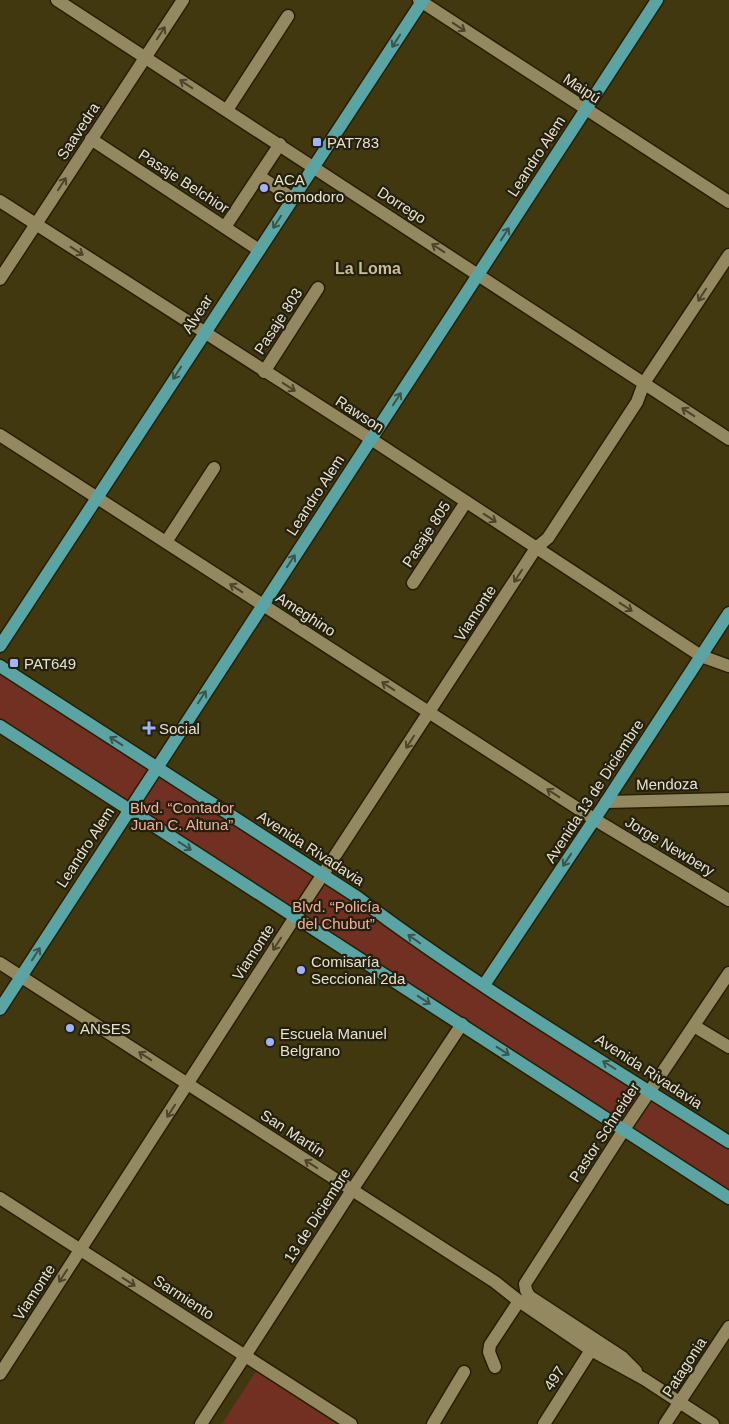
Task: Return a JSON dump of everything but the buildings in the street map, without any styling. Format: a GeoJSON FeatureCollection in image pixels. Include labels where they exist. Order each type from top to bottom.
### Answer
{"type":"FeatureCollection","features":[{"type":"Feature","properties":{"kind":"main road","name":"Leandro Alem"},"geometry":{"type":"LineString","coordinates":[[0,1009],[657,0]]}},
{"type":"Feature","properties":{"kind":"main road","name":"Alvear"},"geometry":{"type":"LineString","coordinates":[[0,646],[421,1]]}},
{"type":"Feature","properties":{"kind":"main road","name":"Avenida 13 de Diciembre"},"geometry":{"type":"LineString","coordinates":[[484,985],[729,613]]}},
{"type":"Feature","properties":{"kind":"main road","name":"Avenida Rivadavia"},"geometry":{"type":"LineString","coordinates":[[0,666],[357,896],[413,939],[729,1142]]}},
{"type":"Feature","properties":{"kind":"main road"},"geometry":{"type":"LineString","coordinates":[[0,726],[729,1198]]}},
{"type":"Feature","properties":{"kind":"street","name":"Dorrego"},"geometry":{"type":"LineString","coordinates":[[57,0],[314,166],[729,439]]}},
{"type":"Feature","properties":{"kind":"street","name":"Saavedra"},"geometry":{"type":"LineString","coordinates":[[0,279],[183,0]]}},
{"type":"Feature","properties":{"kind":"street","name":"Maipú"},"geometry":{"type":"LineString","coordinates":[[421,1],[729,202]]}},
{"type":"Feature","properties":{"kind":"street"},"geometry":{"type":"LineString","coordinates":[[227,110],[288,16]]}},
{"type":"Feature","properties":{"kind":"street","name":"Pasaje Belchior"},"geometry":{"type":"LineString","coordinates":[[91,139],[259,250]]}},
{"type":"Feature","properties":{"kind":"street"},"geometry":{"type":"LineString","coordinates":[[225,227],[280,144]]}},
{"type":"Feature","properties":{"kind":"street"},"geometry":{"type":"LineString","coordinates":[[259,176],[292,198]]}},
{"type":"Feature","properties":{"kind":"street","name":"Rawson"},"geometry":{"type":"LineString","coordinates":[[0,201],[371,439],[701,656],[729,666]]}},
{"type":"Feature","properties":{"kind":"street","name":"Viamonte"},"geometry":{"type":"LineString","coordinates":[[0,1374],[536,548],[548,538],[637,402],[644,383],[729,254]]}},
{"type":"Feature","properties":{"kind":"street","name":"Pasaje 803"},"geometry":{"type":"LineString","coordinates":[[264,372],[318,288]]}},
{"type":"Feature","properties":{"kind":"street","name":"Ameghino"},"geometry":{"type":"LineString","coordinates":[[0,435],[594,819]]}},
{"type":"Feature","properties":{"kind":"street"},"geometry":{"type":"LineString","coordinates":[[166,542],[214,468]]}},
{"type":"Feature","properties":{"kind":"street","name":"Pasaje 805"},"geometry":{"type":"LineString","coordinates":[[413,583],[466,502]]}},
{"type":"Feature","properties":{"kind":"street","name":"Mendoza"},"geometry":{"type":"LineString","coordinates":[[606,802],[729,799]]}},
{"type":"Feature","properties":{"kind":"street","name":"Jorge Newbery"},"geometry":{"type":"LineString","coordinates":[[594,819],[729,900]]}},
{"type":"Feature","properties":{"kind":"street","name":"San Martín"},"geometry":{"type":"LineString","coordinates":[[0,963],[495,1282],[519,1301],[592,1350],[644,1379],[713,1424]]}},
{"type":"Feature","properties":{"kind":"street","name":"Pastor Schneider"},"geometry":{"type":"LineString","coordinates":[[525,1284],[624,1129],[729,973]]}},
{"type":"Feature","properties":{"kind":"street","name":"13 de Diciembre"},"geometry":{"type":"LineString","coordinates":[[201,1424],[462,1024]]}},
{"type":"Feature","properties":{"kind":"street"},"geometry":{"type":"LineString","coordinates":[[694,1026],[729,1047]]}},
{"type":"Feature","properties":{"kind":"street","name":"Sarmiento"},"geometry":{"type":"LineString","coordinates":[[0,1198],[351,1424]]}},
{"type":"Feature","properties":{"kind":"street","name":"San Martín"},"geometry":{"type":"LineString","coordinates":[[525,1284],[529,1296],[622,1357],[644,1379]]}},
{"type":"Feature","properties":{"kind":"street"},"geometry":{"type":"LineString","coordinates":[[495,1368],[489,1352],[490,1345],[519,1301]]}},
{"type":"Feature","properties":{"kind":"street","name":"Patagonia"},"geometry":{"type":"LineString","coordinates":[[666,1424],[729,1327]]}},
{"type":"Feature","properties":{"kind":"street","name":"497"},"geometry":{"type":"LineString","coordinates":[[544,1424],[592,1350]]}},
{"type":"Feature","properties":{"kind":"street"},"geometry":{"type":"LineString","coordinates":[[433,1424],[464,1372]]}},
{"type":"Feature","properties":{"kind":"green space"},"geometry":{"type":"Polygon","coordinates":[[[0,666],[729,1142],[729,1198],[0,726],[0,666]]]}},
{"type":"Feature","properties":{"kind":"green space"},"geometry":{"type":"Polygon","coordinates":[[[256,1371],[337,1424],[222,1424],[256,1371]]]}},
{"type":"Feature","properties":{"kind":"place","name":"PAT783"},"geometry":{"type":"Point","coordinates":[317,142]}},
{"type":"Feature","properties":{"kind":"place","name":"ACA Comodoro"},"geometry":{"type":"Point","coordinates":[264,188]}},
{"type":"Feature","properties":{"kind":"place","name":"PAT649"},"geometry":{"type":"Point","coordinates":[14,663]}},
{"type":"Feature","properties":{"kind":"place","name":"Social"},"geometry":{"type":"Point","coordinates":[149,728]}},
{"type":"Feature","properties":{"kind":"place","name":"Comisaría Seccional 2da"},"geometry":{"type":"Point","coordinates":[301,970]}},
{"type":"Feature","properties":{"kind":"place","name":"ANSES"},"geometry":{"type":"Point","coordinates":[70,1028]}},
{"type":"Feature","properties":{"kind":"place","name":"Escuela Manuel Belgrano"},"geometry":{"type":"Point","coordinates":[270,1042]}},
{"type":"Feature","properties":{"kind":"district","name":"La Loma"},"geometry":{"type":"Point","coordinates":[368,268]}},
{"type":"Feature","properties":{"kind":"park label","name":"Blvd. “Contador Juan C. Altuna”"},"geometry":{"type":"Point","coordinates":[182,816]}},
{"type":"Feature","properties":{"kind":"park label","name":"Blvd. “Policía del Chubut”"},"geometry":{"type":"Point","coordinates":[336,914]}}]}
